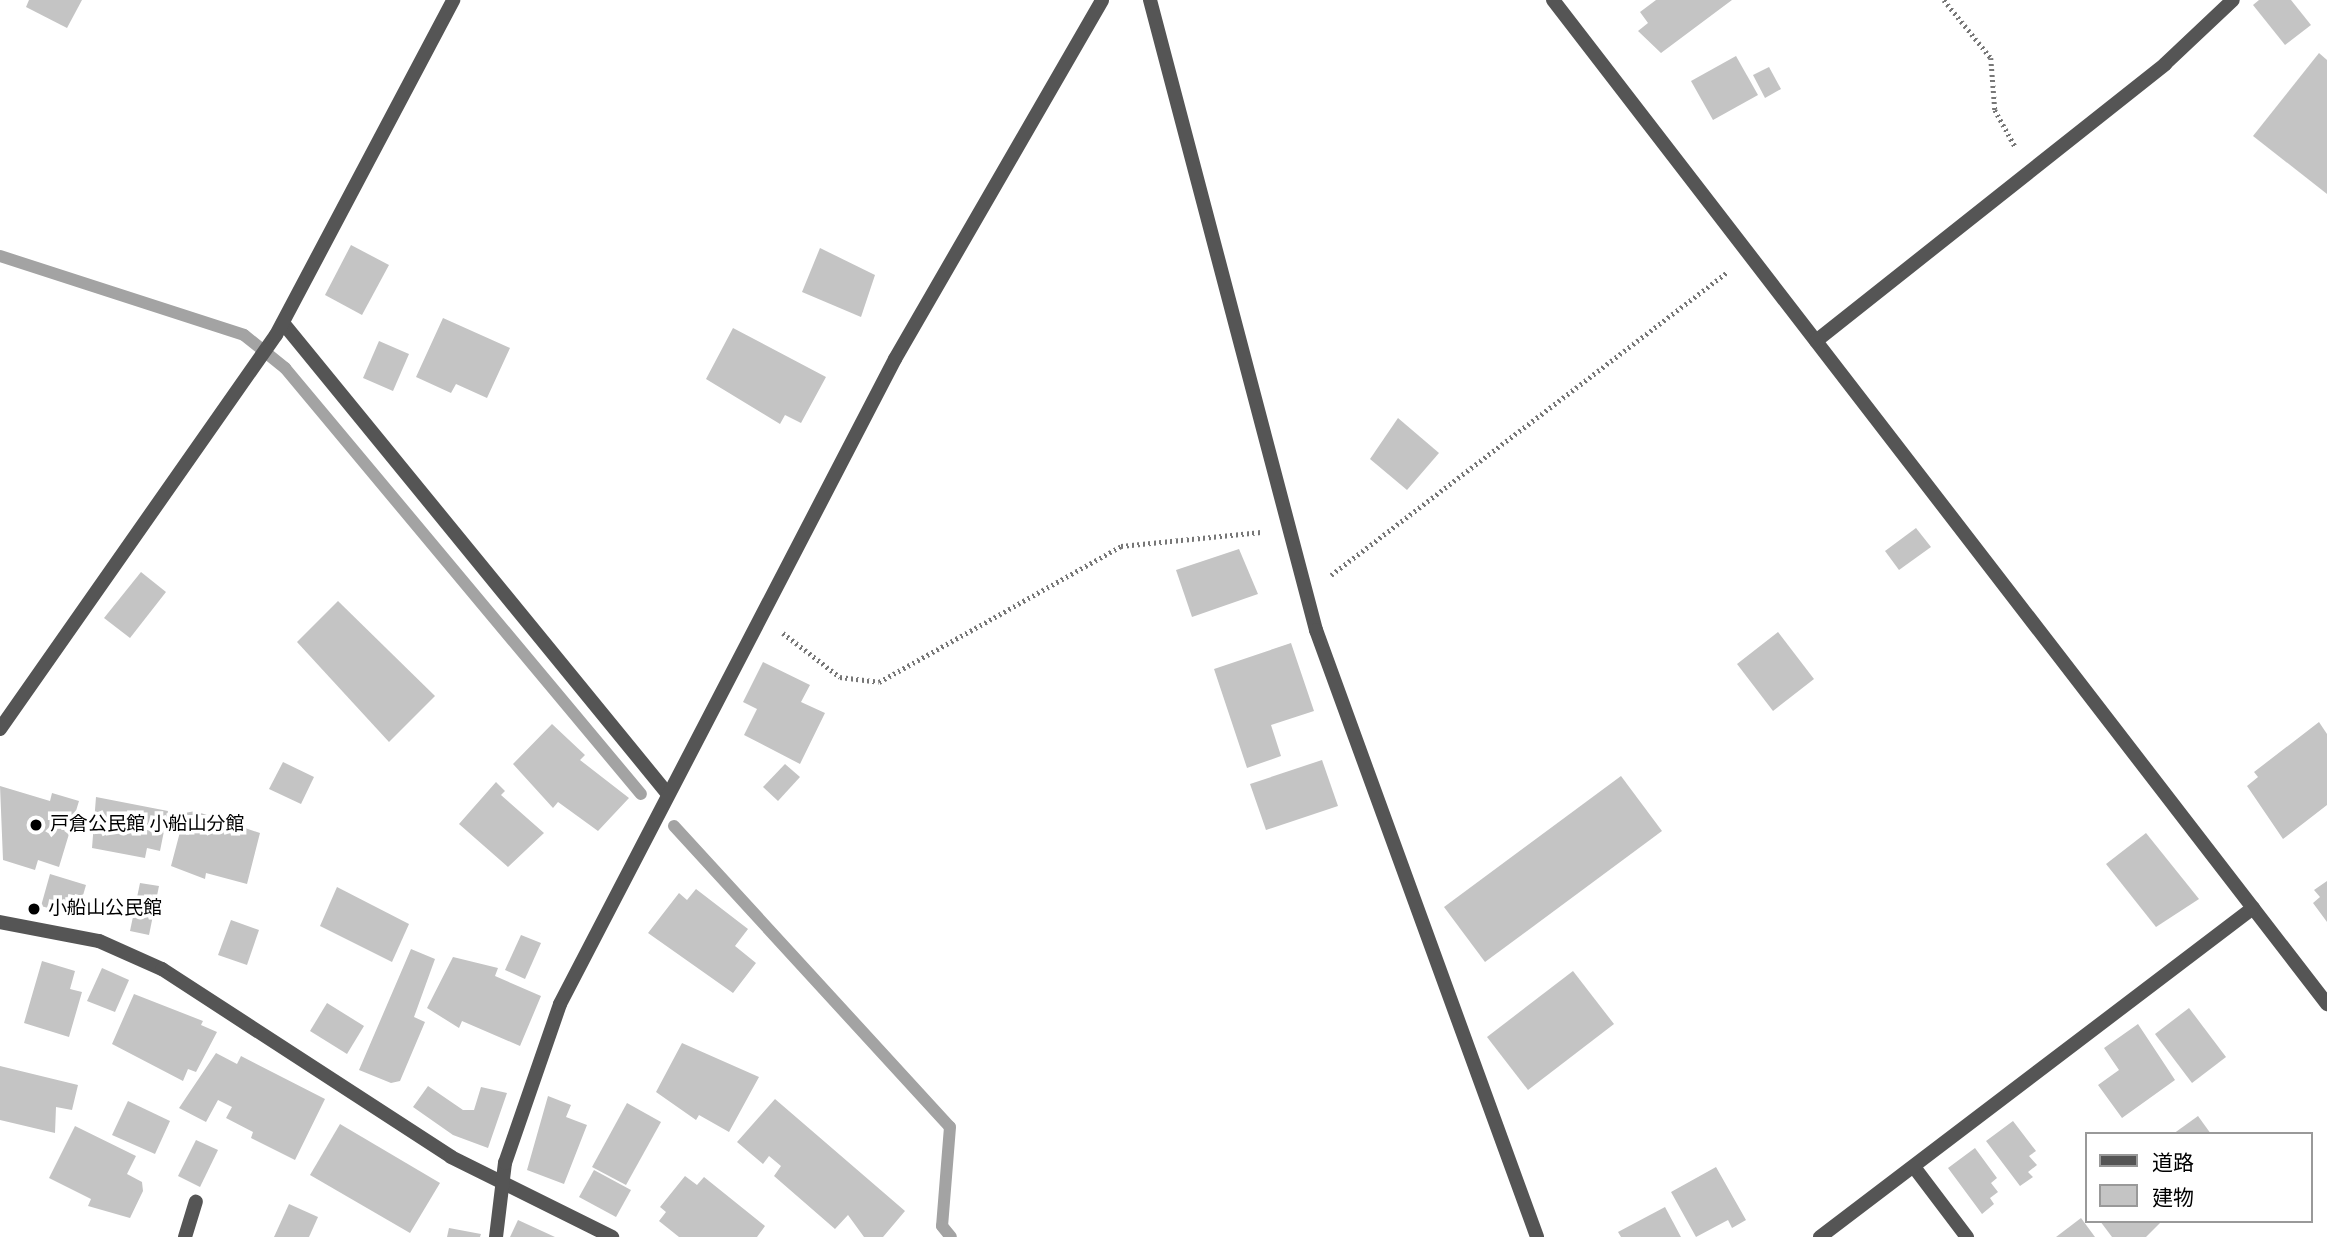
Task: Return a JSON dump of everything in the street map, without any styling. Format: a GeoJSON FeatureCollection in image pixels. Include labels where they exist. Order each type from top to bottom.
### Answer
{"type":"FeatureCollection","features":[{"type":"Feature","properties":{"kind":"street"},"geometry":{"type":"LineString","coordinates":[[0,729],[280,329],[453,0]]}},
{"type":"Feature","properties":{"kind":"street"},"geometry":{"type":"LineString","coordinates":[[496,1237],[502,1185],[560,1004],[667,793],[895,359],[1102,0]]}},
{"type":"Feature","properties":{"kind":"street"},"geometry":{"type":"LineString","coordinates":[[1150,0],[1285,528],[1305,594],[1537,1237]]}},
{"type":"Feature","properties":{"kind":"street"},"geometry":{"type":"LineString","coordinates":[[1553,0],[2327,1004]]}},
{"type":"Feature","properties":{"kind":"street"},"geometry":{"type":"LineString","coordinates":[[1816,341],[2165,64],[2233,0]]}},
{"type":"Feature","properties":{"kind":"street"},"geometry":{"type":"LineString","coordinates":[[280,329],[667,793]]}},
{"type":"Feature","properties":{"kind":"street"},"geometry":{"type":"LineString","coordinates":[[1820,1237],[2253,908]]}},
{"type":"Feature","properties":{"kind":"street"},"geometry":{"type":"LineString","coordinates":[[0,922],[99,941],[162,969],[502,1185],[612,1237]]}},
{"type":"Feature","properties":{"kind":"street"},"geometry":{"type":"LineString","coordinates":[[1914,1167],[1967,1237]]}},
{"type":"Feature","properties":{"kind":"street"},"geometry":{"type":"LineString","coordinates":[[185,1237],[197,1202]]}},
{"type":"Feature","properties":{"kind":"path"},"geometry":{"type":"LineString","coordinates":[[1944,0],[1991,58],[1995,110],[2029,171]]}},
{"type":"Feature","properties":{"kind":"path"},"geometry":{"type":"LineString","coordinates":[[1305,594],[1750,255]]}},
{"type":"Feature","properties":{"kind":"path"},"geometry":{"type":"LineString","coordinates":[[760,615],[840,677],[879,682],[1121,546],[1285,528]]}},
{"type":"Feature","properties":{"kind":"building"},"geometry":{"type":"Polygon","coordinates":[[[29,0],[82,0],[67,28],[26,7],[29,0]]]}},
{"type":"Feature","properties":{"kind":"building"},"geometry":{"type":"Polygon","coordinates":[[[1656,0],[1732,0],[1661,53],[1638,31],[1648,23],[1640,12],[1656,0]]]}},
{"type":"Feature","properties":{"kind":"building"},"geometry":{"type":"Polygon","coordinates":[[[2259,0],[2291,0],[2311,25],[2285,45],[2253,5],[2259,0]]]}},
{"type":"Feature","properties":{"kind":"building"},"geometry":{"type":"Polygon","coordinates":[[[2319,53],[2327,60],[2327,194],[2253,136],[2319,53]]]}},
{"type":"Feature","properties":{"kind":"building"},"geometry":{"type":"Polygon","coordinates":[[[1736,56],[1758,95],[1713,120],[1691,81],[1736,56]]]}},
{"type":"Feature","properties":{"kind":"building"},"geometry":{"type":"Polygon","coordinates":[[[1769,67],[1781,89],[1765,98],[1753,75],[1769,67]]]}},
{"type":"Feature","properties":{"kind":"building"},"geometry":{"type":"Polygon","coordinates":[[[351,245],[389,265],[362,315],[325,295],[351,245]]]}},
{"type":"Feature","properties":{"kind":"building"},"geometry":{"type":"Polygon","coordinates":[[[820,248],[875,275],[861,317],[802,292],[820,248]]]}},
{"type":"Feature","properties":{"kind":"building"},"geometry":{"type":"Polygon","coordinates":[[[443,318],[510,348],[487,398],[456,384],[451,393],[416,377],[443,318]]]}},
{"type":"Feature","properties":{"kind":"building"},"geometry":{"type":"Polygon","coordinates":[[[733,328],[826,377],[801,423],[785,415],[780,424],[706,379],[733,328]]]}},
{"type":"Feature","properties":{"kind":"building"},"geometry":{"type":"Polygon","coordinates":[[[379,341],[409,354],[393,391],[363,378],[379,341]]]}},
{"type":"Feature","properties":{"kind":"building"},"geometry":{"type":"Polygon","coordinates":[[[1398,418],[1439,453],[1407,490],[1370,459],[1398,418]]]}},
{"type":"Feature","properties":{"kind":"building"},"geometry":{"type":"Polygon","coordinates":[[[1916,528],[1931,547],[1899,570],[1885,551],[1916,528]]]}},
{"type":"Feature","properties":{"kind":"building"},"geometry":{"type":"Polygon","coordinates":[[[1239,549],[1258,594],[1192,617],[1176,570],[1239,549]]]}},
{"type":"Feature","properties":{"kind":"building"},"geometry":{"type":"Polygon","coordinates":[[[141,572],[166,592],[130,638],[104,618],[141,572]]]}},
{"type":"Feature","properties":{"kind":"building"},"geometry":{"type":"Polygon","coordinates":[[[338,601],[435,696],[389,742],[297,642],[338,601]]]}},
{"type":"Feature","properties":{"kind":"building"},"geometry":{"type":"Polygon","coordinates":[[[1778,632],[1814,679],[1773,711],[1737,664],[1778,632]]]}},
{"type":"Feature","properties":{"kind":"building"},"geometry":{"type":"Polygon","coordinates":[[[1291,643],[1314,711],[1271,725],[1281,756],[1247,768],[1214,669],[1291,643]]]}},
{"type":"Feature","properties":{"kind":"building"},"geometry":{"type":"Polygon","coordinates":[[[763,662],[810,685],[801,702],[825,713],[800,764],[744,735],[757,709],[743,702],[763,662]]]}},
{"type":"Feature","properties":{"kind":"building"},"geometry":{"type":"Polygon","coordinates":[[[2319,722],[2327,734],[2327,805],[2283,839],[2247,786],[2258,777],[2254,772],[2319,722]]]}},
{"type":"Feature","properties":{"kind":"building"},"geometry":{"type":"Polygon","coordinates":[[[552,724],[585,755],[580,760],[629,798],[598,831],[558,802],[553,808],[513,764],[552,724]]]}},
{"type":"Feature","properties":{"kind":"building"},"geometry":{"type":"Polygon","coordinates":[[[1322,760],[1338,806],[1266,830],[1250,784],[1322,760]]]}},
{"type":"Feature","properties":{"kind":"building"},"geometry":{"type":"Polygon","coordinates":[[[283,762],[314,777],[301,804],[269,789],[283,762]]]}},
{"type":"Feature","properties":{"kind":"building"},"geometry":{"type":"Polygon","coordinates":[[[785,764],[800,777],[778,801],[763,787],[785,764]]]}},
{"type":"Feature","properties":{"kind":"building"},"geometry":{"type":"Polygon","coordinates":[[[1621,776],[1662,831],[1485,962],[1444,907],[1621,776]]]}},
{"type":"Feature","properties":{"kind":"building"},"geometry":{"type":"Polygon","coordinates":[[[496,782],[505,791],[501,795],[544,833],[508,867],[459,824],[496,782]]]}},
{"type":"Feature","properties":{"kind":"building","name":"戸倉公民館 小船山分館"},"geometry":{"type":"Polygon","coordinates":[[[0,786],[50,801],[52,793],[79,801],[59,867],[38,860],[35,870],[3,860],[0,786]]]}},
{"type":"Feature","properties":{"kind":"building"},"geometry":{"type":"Polygon","coordinates":[[[96,797],[168,811],[160,851],[147,848],[145,858],[92,848],[96,797]]]}},
{"type":"Feature","properties":{"kind":"building"},"geometry":{"type":"Polygon","coordinates":[[[195,811],[260,833],[247,884],[206,873],[205,879],[171,866],[185,813],[195,811]]]}},
{"type":"Feature","properties":{"kind":"building"},"geometry":{"type":"Polygon","coordinates":[[[2146,833],[2199,899],[2156,927],[2106,864],[2146,833]]]}},
{"type":"Feature","properties":{"kind":"building"},"geometry":{"type":"Polygon","coordinates":[[[50,874],[86,885],[77,916],[41,906],[50,874]]]}},
{"type":"Feature","properties":{"kind":"building"},"geometry":{"type":"Polygon","coordinates":[[[2327,881],[2327,922],[2313,903],[2320,897],[2314,890],[2327,881]]]}},
{"type":"Feature","properties":{"kind":"building"},"geometry":{"type":"Polygon","coordinates":[[[140,883],[159,886],[149,935],[130,931],[140,883]]]}},
{"type":"Feature","properties":{"kind":"building"},"geometry":{"type":"Polygon","coordinates":[[[337,887],[409,924],[392,962],[320,926],[337,887]]]}},
{"type":"Feature","properties":{"kind":"building"},"geometry":{"type":"Polygon","coordinates":[[[696,889],[748,929],[735,946],[756,963],[733,993],[648,933],[679,893],[687,900],[696,889]]]}},
{"type":"Feature","properties":{"kind":"building"},"geometry":{"type":"Polygon","coordinates":[[[231,920],[259,930],[247,965],[218,955],[231,920]]]}},
{"type":"Feature","properties":{"kind":"building"},"geometry":{"type":"Polygon","coordinates":[[[521,935],[541,943],[525,979],[505,970],[521,935]]]}},
{"type":"Feature","properties":{"kind":"building"},"geometry":{"type":"Polygon","coordinates":[[[411,949],[435,959],[414,1017],[425,1022],[400,1081],[391,1083],[359,1070],[411,949]]]}},
{"type":"Feature","properties":{"kind":"building"},"geometry":{"type":"Polygon","coordinates":[[[453,957],[498,968],[495,976],[541,996],[520,1046],[462,1021],[459,1028],[427,1008],[453,957]]]}},
{"type":"Feature","properties":{"kind":"building"},"geometry":{"type":"Polygon","coordinates":[[[42,961],[75,971],[70,989],[82,992],[69,1037],[24,1023],[42,961]]]}},
{"type":"Feature","properties":{"kind":"building"},"geometry":{"type":"Polygon","coordinates":[[[102,968],[129,980],[115,1012],[87,1001],[102,968]]]}},
{"type":"Feature","properties":{"kind":"building"},"geometry":{"type":"Polygon","coordinates":[[[1573,971],[1614,1024],[1528,1090],[1487,1037],[1573,971]]]}},
{"type":"Feature","properties":{"kind":"building"},"geometry":{"type":"Polygon","coordinates":[[[134,994],[203,1021],[201,1025],[217,1032],[196,1072],[188,1069],[183,1081],[112,1044],[134,994]]]}},
{"type":"Feature","properties":{"kind":"building"},"geometry":{"type":"Polygon","coordinates":[[[327,1003],[364,1026],[347,1054],[310,1031],[327,1003]]]}},
{"type":"Feature","properties":{"kind":"building"},"geometry":{"type":"Polygon","coordinates":[[[2189,1008],[2226,1057],[2192,1083],[2155,1034],[2189,1008]]]}},
{"type":"Feature","properties":{"kind":"building"},"geometry":{"type":"Polygon","coordinates":[[[2138,1024],[2175,1080],[2122,1118],[2098,1085],[2119,1070],[2104,1048],[2138,1024]]]}},
{"type":"Feature","properties":{"kind":"building"},"geometry":{"type":"Polygon","coordinates":[[[682,1043],[759,1077],[729,1132],[699,1115],[696,1120],[656,1092],[682,1043]]]}},
{"type":"Feature","properties":{"kind":"building"},"geometry":{"type":"Polygon","coordinates":[[[216,1053],[237,1064],[241,1056],[325,1099],[295,1160],[251,1138],[253,1132],[226,1118],[232,1107],[218,1100],[206,1122],[179,1108],[216,1053]]]}},
{"type":"Feature","properties":{"kind":"building"},"geometry":{"type":"Polygon","coordinates":[[[0,1066],[78,1085],[72,1110],[56,1107],[55,1133],[0,1120],[0,1066]]]}},
{"type":"Feature","properties":{"kind":"building"},"geometry":{"type":"Polygon","coordinates":[[[428,1086],[463,1110],[474,1110],[481,1087],[507,1093],[488,1148],[453,1135],[413,1107],[428,1086]]]}},
{"type":"Feature","properties":{"kind":"building"},"geometry":{"type":"Polygon","coordinates":[[[548,1096],[571,1105],[566,1117],[587,1125],[564,1184],[527,1170],[548,1096]]]}},
{"type":"Feature","properties":{"kind":"building"},"geometry":{"type":"Polygon","coordinates":[[[775,1099],[905,1211],[883,1237],[864,1237],[848,1215],[835,1229],[774,1176],[781,1166],[769,1156],[763,1164],[737,1142],[775,1099]]]}},
{"type":"Feature","properties":{"kind":"building"},"geometry":{"type":"Polygon","coordinates":[[[128,1101],[170,1121],[155,1154],[112,1135],[128,1101]]]}},
{"type":"Feature","properties":{"kind":"building"},"geometry":{"type":"Polygon","coordinates":[[[627,1103],[661,1122],[626,1185],[592,1167],[627,1103]]]}},
{"type":"Feature","properties":{"kind":"building"},"geometry":{"type":"Polygon","coordinates":[[[2198,1116],[2210,1132],[2176,1132],[2198,1116]]]}},
{"type":"Feature","properties":{"kind":"building"},"geometry":{"type":"Polygon","coordinates":[[[2013,1121],[2036,1151],[2029,1156],[2037,1165],[2028,1172],[2033,1177],[2020,1186],[1986,1141],[2013,1121]]]}},
{"type":"Feature","properties":{"kind":"building"},"geometry":{"type":"Polygon","coordinates":[[[340,1124],[440,1183],[410,1233],[310,1175],[340,1124]]]}},
{"type":"Feature","properties":{"kind":"building"},"geometry":{"type":"Polygon","coordinates":[[[75,1126],[136,1156],[127,1174],[142,1182],[143,1191],[130,1218],[88,1206],[91,1199],[49,1178],[75,1126]]]}},
{"type":"Feature","properties":{"kind":"building"},"geometry":{"type":"Polygon","coordinates":[[[196,1140],[218,1150],[200,1187],[178,1176],[196,1140]]]}},
{"type":"Feature","properties":{"kind":"building"},"geometry":{"type":"Polygon","coordinates":[[[1975,1148],[1997,1178],[1991,1183],[1998,1192],[1990,1198],[1994,1204],[1982,1214],[1948,1168],[1975,1148]]]}},
{"type":"Feature","properties":{"kind":"building"},"geometry":{"type":"Polygon","coordinates":[[[1716,1167],[1746,1220],[1732,1228],[1728,1220],[1696,1237],[1671,1192],[1716,1167]]]}},
{"type":"Feature","properties":{"kind":"building"},"geometry":{"type":"Polygon","coordinates":[[[594,1170],[631,1190],[616,1217],[579,1197],[594,1170]]]}},
{"type":"Feature","properties":{"kind":"building"},"geometry":{"type":"Polygon","coordinates":[[[685,1176],[697,1185],[704,1177],[765,1226],[757,1237],[679,1237],[659,1221],[666,1212],[660,1207],[685,1176]]]}},
{"type":"Feature","properties":{"kind":"building"},"geometry":{"type":"Polygon","coordinates":[[[289,1204],[318,1217],[309,1237],[274,1237],[289,1204]]]}},
{"type":"Feature","properties":{"kind":"building"},"geometry":{"type":"Polygon","coordinates":[[[1665,1207],[1681,1237],[1621,1237],[1618,1232],[1665,1207]]]}},
{"type":"Feature","properties":{"kind":"building"},"geometry":{"type":"Polygon","coordinates":[[[2081,1218],[2095,1237],[2056,1237],[2081,1218]]]}},
{"type":"Feature","properties":{"kind":"building"},"geometry":{"type":"Polygon","coordinates":[[[518,1220],[555,1237],[510,1237],[518,1220]]]}},
{"type":"Feature","properties":{"kind":"building"},"geometry":{"type":"Polygon","coordinates":[[[2102,1223],[2160,1223],[2146,1237],[2112,1237],[2102,1223]]]}},
{"type":"Feature","properties":{"kind":"building"},"geometry":{"type":"Polygon","coordinates":[[[449,1228],[481,1234],[480,1237],[447,1237],[449,1228]]]}},
{"type":"Feature","properties":{"kind":"waterway"},"geometry":{"type":"LineString","coordinates":[[0,256],[244,335],[285,368],[641,794]]}},
{"type":"Feature","properties":{"kind":"waterway"},"geometry":{"type":"LineString","coordinates":[[674,826],[950,1127],[942,1226],[951,1237]]}},
{"type":"Feature","properties":{"kind":"place","name":"戸倉公民館 小船山分館"},"geometry":{"type":"Point","coordinates":[36,825]}},
{"type":"Feature","properties":{"kind":"place","name":"小船山公民館"},"geometry":{"type":"Point","coordinates":[34,909]}}]}
